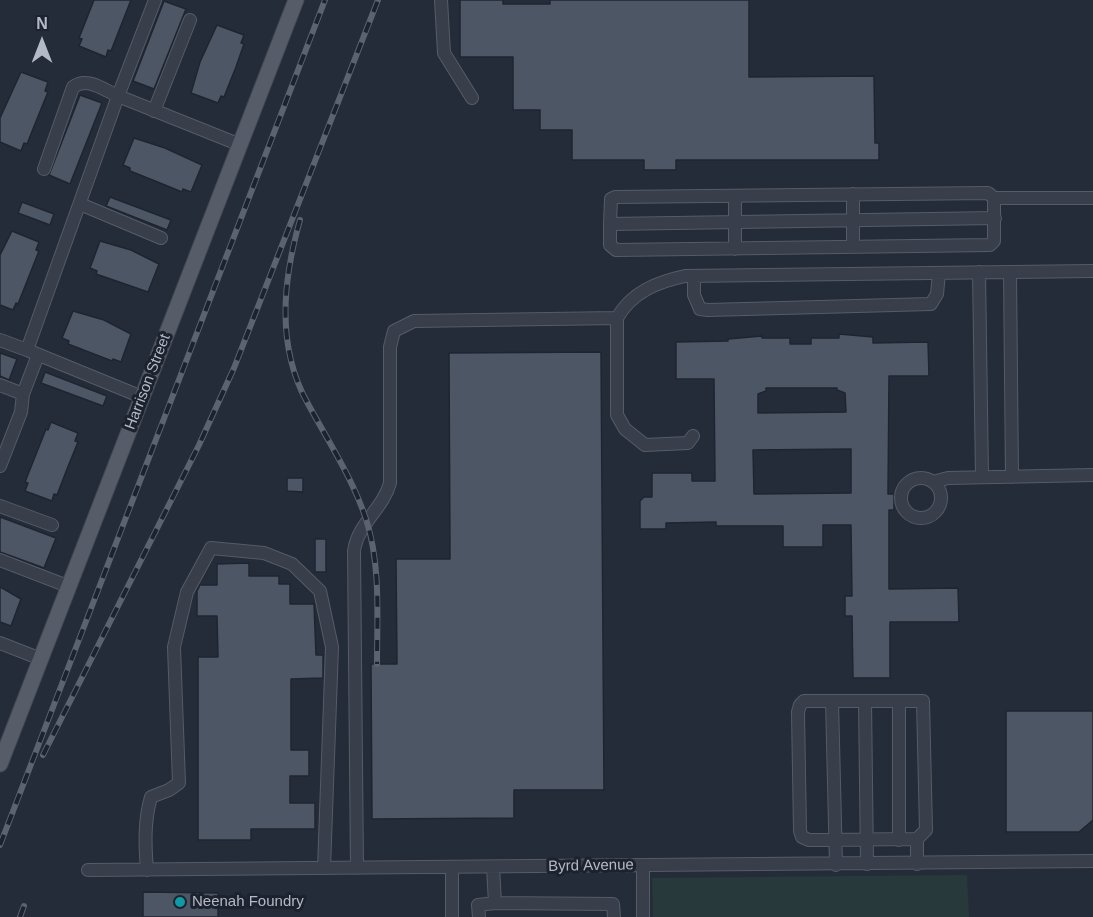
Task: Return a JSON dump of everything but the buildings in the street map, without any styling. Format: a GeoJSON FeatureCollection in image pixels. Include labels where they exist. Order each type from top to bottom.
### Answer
{"type":"FeatureCollection","features":[{"type":"Feature","properties":{"kind":"main road","name":"Harrison Street"},"geometry":{"type":"LineString","coordinates":[[0,764],[70,587],[238,144],[296,0]]}},
{"type":"Feature","properties":{"kind":"street"},"geometry":{"type":"LineString","coordinates":[[0,466],[21,412],[33,353],[80,204],[155,0]]}},
{"type":"Feature","properties":{"kind":"street"},"geometry":{"type":"LineString","coordinates":[[441,0],[444,52],[472,98]]}},
{"type":"Feature","properties":{"kind":"street"},"geometry":{"type":"LineString","coordinates":[[154,111],[190,20]]}},
{"type":"Feature","properties":{"kind":"street"},"geometry":{"type":"LineString","coordinates":[[44,169],[73,87],[87,81],[118,96],[238,144]]}},
{"type":"Feature","properties":{"kind":"street"},"geometry":{"type":"LineString","coordinates":[[994,198],[994,241],[990,245],[616,250],[610,245],[610,203],[611,199],[615,198],[988,193],[994,198],[1093,198]]}},
{"type":"Feature","properties":{"kind":"street"},"geometry":{"type":"LineString","coordinates":[[853,194],[854,247]]}},
{"type":"Feature","properties":{"kind":"street"},"geometry":{"type":"LineString","coordinates":[[735,196],[735,249]]}},
{"type":"Feature","properties":{"kind":"street"},"geometry":{"type":"LineString","coordinates":[[80,204],[161,238]]}},
{"type":"Feature","properties":{"kind":"street"},"geometry":{"type":"LineString","coordinates":[[610,224],[995,219]]}},
{"type":"Feature","properties":{"kind":"street"},"geometry":{"type":"LineString","coordinates":[[693,436],[688,444],[645,445],[625,429],[617,415],[617,318],[625,304],[657,282],[694,276],[1093,271]]}},
{"type":"Feature","properties":{"kind":"street"},"geometry":{"type":"LineString","coordinates":[[979,272],[982,477]]}},
{"type":"Feature","properties":{"kind":"street"},"geometry":{"type":"LineString","coordinates":[[1010,272],[1012,477]]}},
{"type":"Feature","properties":{"kind":"street"},"geometry":{"type":"LineString","coordinates":[[694,276],[696,304],[700,309],[708,309],[931,304],[937,294],[939,273]]}},
{"type":"Feature","properties":{"kind":"street"},"geometry":{"type":"LineString","coordinates":[[357,868],[354,551],[360,529],[386,496],[390,483],[390,347],[394,331],[414,321],[617,318]]}},
{"type":"Feature","properties":{"kind":"street"},"geometry":{"type":"LineString","coordinates":[[0,340],[142,397]]}},
{"type":"Feature","properties":{"kind":"street"},"geometry":{"type":"LineString","coordinates":[[0,385],[23,394]]}},
{"type":"Feature","properties":{"kind":"street"},"geometry":{"type":"LineString","coordinates":[[933,482],[942,479],[982,477],[1093,475]]}},
{"type":"Feature","properties":{"kind":"street"},"geometry":{"type":"LineString","coordinates":[[0,506],[52,525]]}},
{"type":"Feature","properties":{"kind":"street"},"geometry":{"type":"LineString","coordinates":[[147,870],[145,843],[147,810],[152,797],[169,790],[178,783],[174,647],[187,592],[211,548],[264,553],[292,564],[320,591],[333,648],[324,868]]}},
{"type":"Feature","properties":{"kind":"street"},"geometry":{"type":"LineString","coordinates":[[0,560],[70,587]]}},
{"type":"Feature","properties":{"kind":"street"},"geometry":{"type":"LineString","coordinates":[[0,643],[41,659]]}},
{"type":"Feature","properties":{"kind":"street"},"geometry":{"type":"LineString","coordinates":[[804,701],[865,701],[923,701],[926,830],[917,839],[835,841],[809,840],[802,837],[800,831],[798,712],[800,705],[804,701]]}},
{"type":"Feature","properties":{"kind":"street"},"geometry":{"type":"LineString","coordinates":[[832,701],[836,865]]}},
{"type":"Feature","properties":{"kind":"street"},"geometry":{"type":"LineString","coordinates":[[865,701],[867,864]]}},
{"type":"Feature","properties":{"kind":"street"},"geometry":{"type":"LineString","coordinates":[[899,701],[899,840]]}},
{"type":"Feature","properties":{"kind":"street"},"geometry":{"type":"LineString","coordinates":[[917,839],[917,864]]}},
{"type":"Feature","properties":{"kind":"street","name":"Byrd Avenue"},"geometry":{"type":"LineString","coordinates":[[88,870],[1093,861]]}},
{"type":"Feature","properties":{"kind":"street"},"geometry":{"type":"LineString","coordinates":[[643,866],[643,917]]}},
{"type":"Feature","properties":{"kind":"street"},"geometry":{"type":"LineString","coordinates":[[452,867],[452,917]]}},
{"type":"Feature","properties":{"kind":"street"},"geometry":{"type":"LineString","coordinates":[[493,867],[495,903]]}},
{"type":"Feature","properties":{"kind":"street"},"geometry":{"type":"LineString","coordinates":[[479,917],[478,905],[495,903],[613,904],[614,917]]}},
{"type":"Feature","properties":{"kind":"shaded area"},"geometry":{"type":"Polygon","coordinates":[[[967,875],[969,917],[653,917],[652,878],[967,875]]]}},
{"type":"Feature","properties":{"kind":"railway"},"geometry":{"type":"LineString","coordinates":[[0,845],[325,0]]}},
{"type":"Feature","properties":{"kind":"railway"},"geometry":{"type":"LineString","coordinates":[[43,755],[199,445],[234,368],[378,0]]}},
{"type":"Feature","properties":{"kind":"railway"},"geometry":{"type":"LineString","coordinates":[[300,220],[287,289],[286,312],[290,358],[307,402],[347,474],[366,519],[376,573],[377,664]]}},
{"type":"Feature","properties":{"kind":"railway"},"geometry":{"type":"LineString","coordinates":[[20,917],[24,906]]}},
{"type":"Feature","properties":{"kind":"place","name":"Neenah Foundry"},"geometry":{"type":"Point","coordinates":[180,902]}}]}
